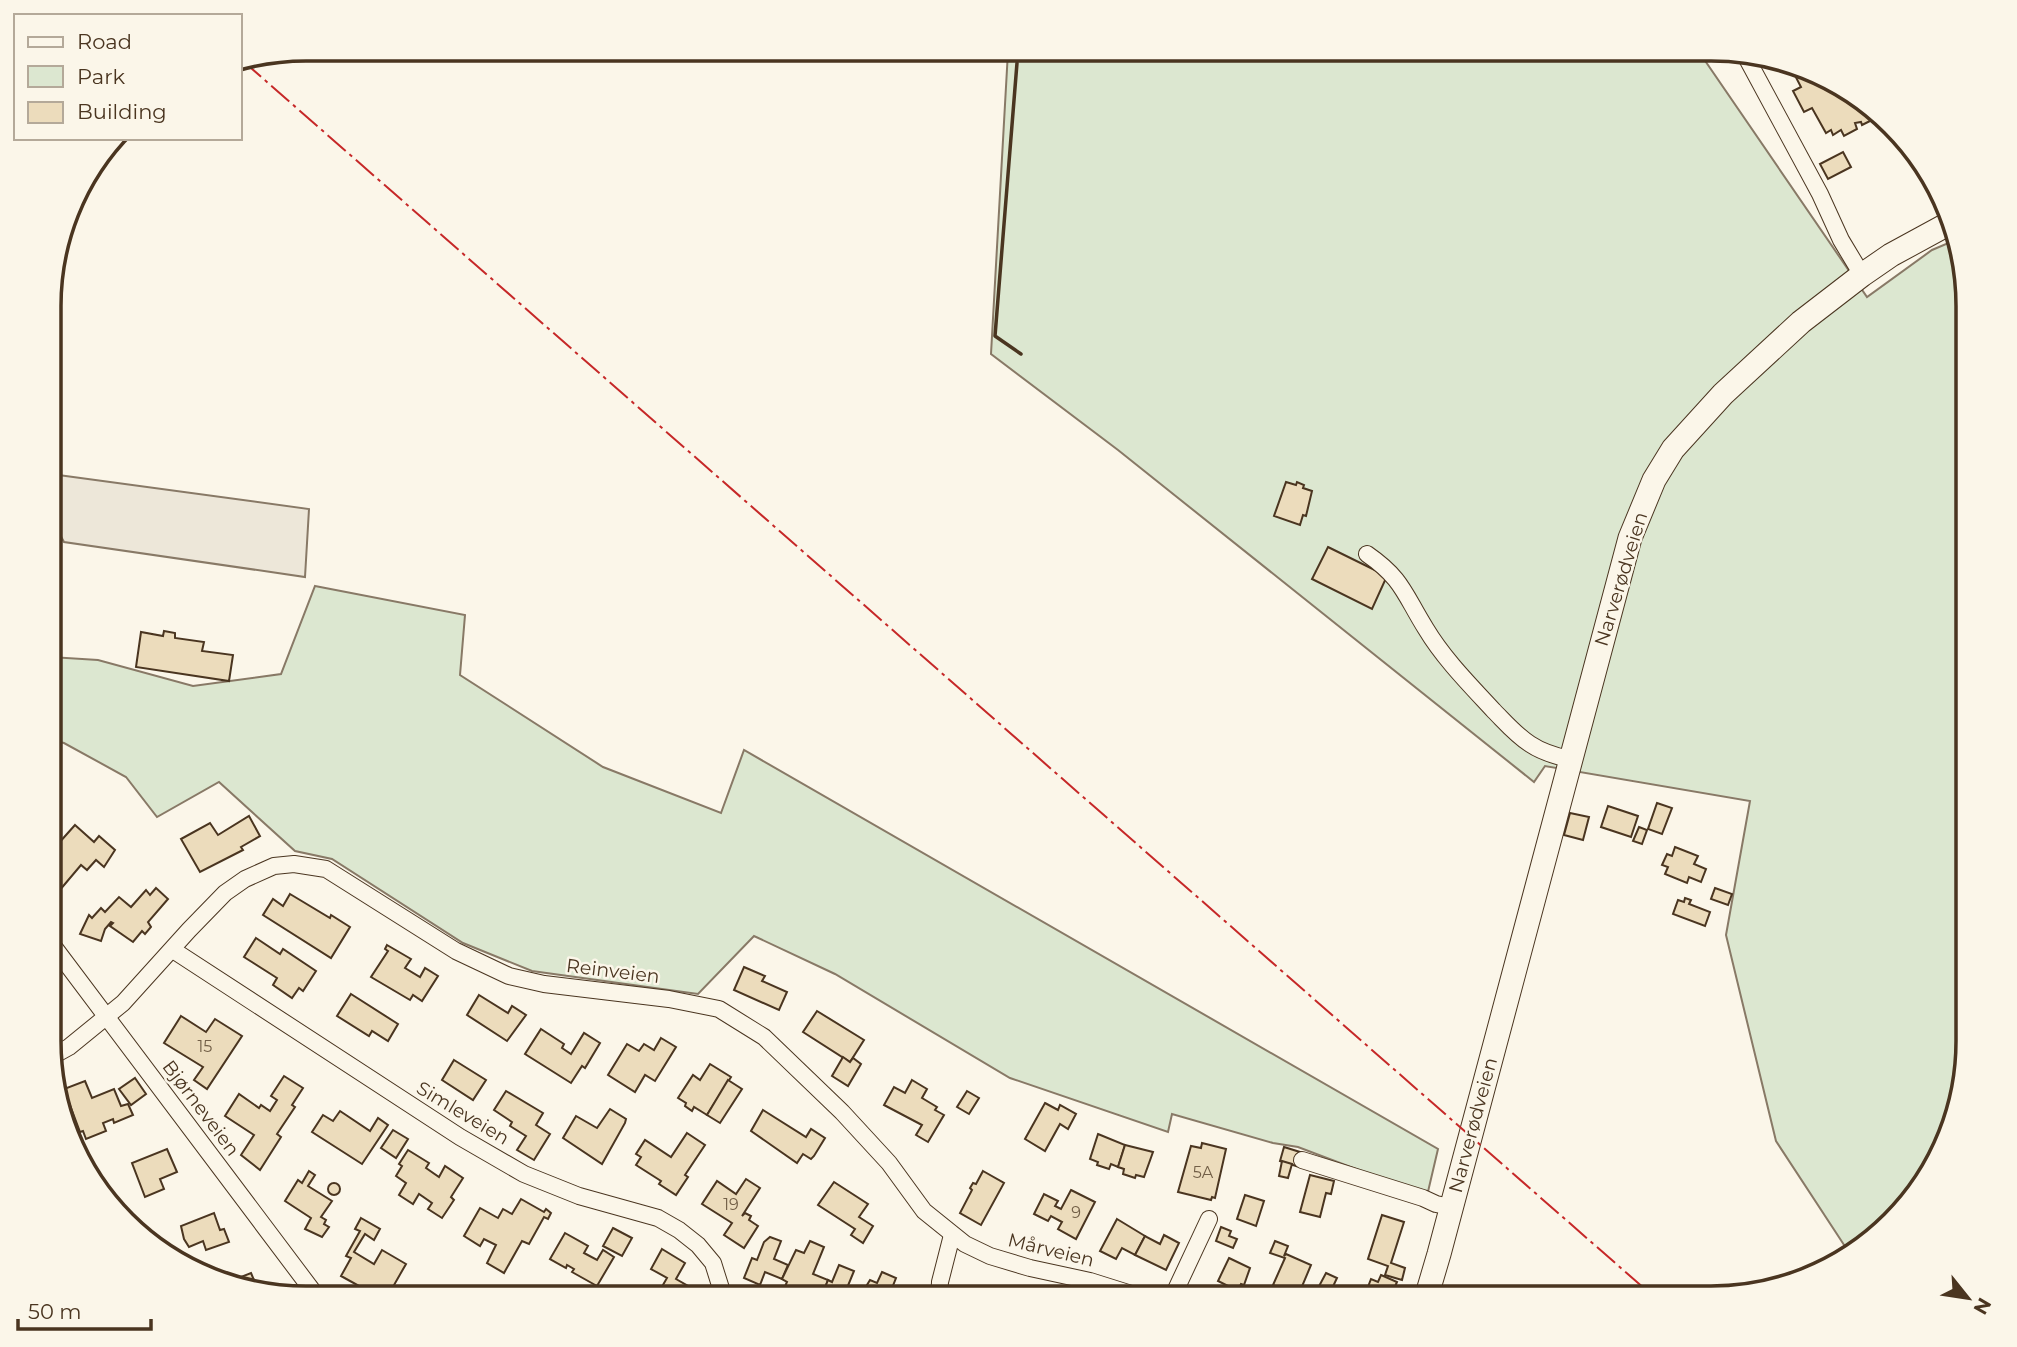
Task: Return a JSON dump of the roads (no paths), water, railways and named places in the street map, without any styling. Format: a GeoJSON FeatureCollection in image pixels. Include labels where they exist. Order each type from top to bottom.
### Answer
{"type":"FeatureCollection","features":[{"type":"Feature","properties":{"kind":"main road","name":"Narverødveien"},"geometry":{"type":"LineString","coordinates":[[1430,1285],[1630,538],[1654,480],[1673,449],[1723,394],[1801,322],[1891,255],[1942,227]]}},
{"type":"Feature","properties":{"kind":"street"},"geometry":{"type":"LineString","coordinates":[[1750,65],[1862,275]]}},
{"type":"Feature","properties":{"kind":"street"},"geometry":{"type":"LineString","coordinates":[[1367,554],[1387,568],[1404,587],[1425,628],[1442,653],[1510,727],[1527,743],[1546,753],[1569,760]]}},
{"type":"Feature","properties":{"kind":"street","name":"Reinveien"},"geometry":{"type":"LineString","coordinates":[[62,1051],[123,1003],[225,893],[244,879],[274,866],[294,863],[326,869],[456,951],[509,976],[544,984],[669,999],[719,1009],[764,1037],[842,1112],[889,1163],[924,1212],[952,1234]]}},
{"type":"Feature","properties":{"kind":"street","name":"Simleveien"},"geometry":{"type":"LineString","coordinates":[[173,950],[449,1130],[524,1174],[579,1196],[658,1218],[680,1230],[698,1245],[712,1263],[720,1286]]}},
{"type":"Feature","properties":{"kind":"street","name":"Bjørneveien"},"geometry":{"type":"LineString","coordinates":[[61,957],[309,1286]]}},
{"type":"Feature","properties":{"kind":"street","name":"Narverødveien"},"geometry":{"type":"LineString","coordinates":[[1302,1160],[1451,1207]]}},
{"type":"Feature","properties":{"kind":"street"},"geometry":{"type":"LineString","coordinates":[[1178,1285],[1209,1219]]}},
{"type":"Feature","properties":{"kind":"street"},"geometry":{"type":"LineString","coordinates":[[940,1286],[952,1234]]}},
{"type":"Feature","properties":{"kind":"street","name":"Mårveien"},"geometry":{"type":"LineString","coordinates":[[952,1234],[990,1256],[1104,1285]]}}]}
